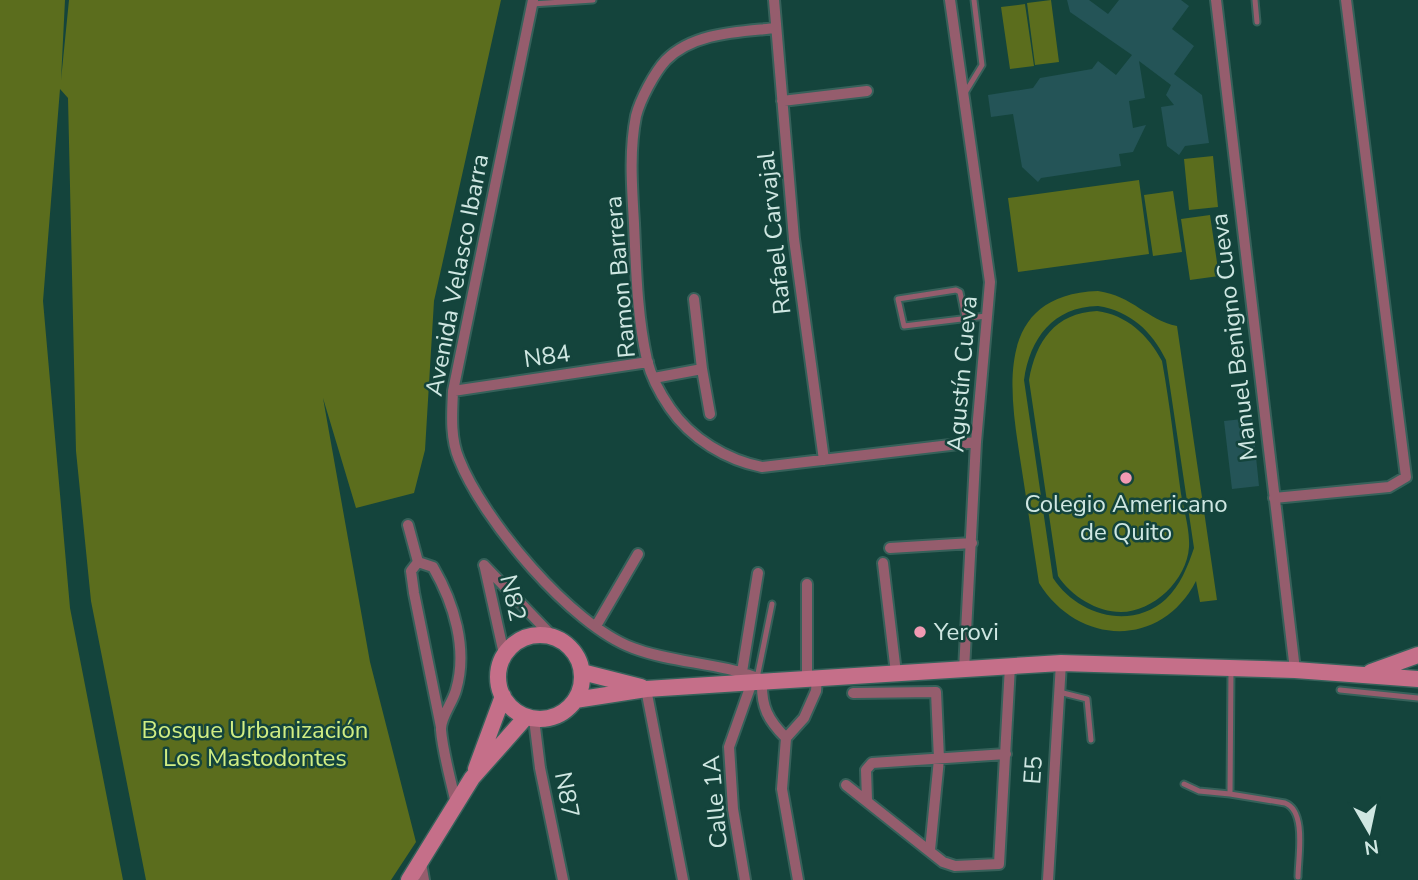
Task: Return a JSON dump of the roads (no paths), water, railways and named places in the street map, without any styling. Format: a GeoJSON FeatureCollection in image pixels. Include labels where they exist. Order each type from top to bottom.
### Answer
{"type":"FeatureCollection","features":[{"type":"Feature","properties":{"kind":"street","name":"Rafael Carvajal"},"geometry":{"type":"LineString","coordinates":[[774,0],[794,239],[824,460]]}},
{"type":"Feature","properties":{"kind":"street","name":"Agustín Cueva"},"geometry":{"type":"LineString","coordinates":[[950,0],[990,282],[976,442],[964,670]]}},
{"type":"Feature","properties":{"kind":"street","name":"Manuel Benigno Cueva"},"geometry":{"type":"LineString","coordinates":[[1216,0],[1295,670]]}},
{"type":"Feature","properties":{"kind":"street"},"geometry":{"type":"LineString","coordinates":[[1274,498],[1389,486],[1406,477],[1346,0]]}},
{"type":"Feature","properties":{"kind":"street","name":"Avenida Velasco Ibarra"},"geometry":{"type":"LineString","coordinates":[[532,2],[453,391],[452,422],[458,458],[502,531],[534,570],[596,626],[634,648],[753,678]]}},
{"type":"Feature","properties":{"kind":"street","name":"Ramon Barrera"},"geometry":{"type":"LineString","coordinates":[[776,28],[712,36],[688,45],[666,61],[636,115],[631,163],[639,311],[648,362],[654,378],[670,409],[681,421],[720,454],[740,463],[762,467],[976,442]]}},
{"type":"Feature","properties":{"kind":"street"},"geometry":{"type":"LineString","coordinates":[[782,102],[867,91]]}},
{"type":"Feature","properties":{"kind":"street"},"geometry":{"type":"LineString","coordinates":[[694,299],[710,414]]}},
{"type":"Feature","properties":{"kind":"street","name":"N84"},"geometry":{"type":"LineString","coordinates":[[453,391],[648,362]]}},
{"type":"Feature","properties":{"kind":"street"},"geometry":{"type":"LineString","coordinates":[[654,378],[702,369]]}},
{"type":"Feature","properties":{"kind":"street"},"geometry":{"type":"LineString","coordinates":[[408,525],[418,562]]}},
{"type":"Feature","properties":{"kind":"street"},"geometry":{"type":"LineString","coordinates":[[890,548],[972,543]]}},
{"type":"Feature","properties":{"kind":"street"},"geometry":{"type":"LineString","coordinates":[[596,626],[638,554]]}},
{"type":"Feature","properties":{"kind":"street"},"geometry":{"type":"LineString","coordinates":[[418,562],[411,571],[412,582],[456,804]]}},
{"type":"Feature","properties":{"kind":"street"},"geometry":{"type":"LineString","coordinates":[[418,562],[433,567],[439,577],[449,600],[460,643],[459,677],[441,727]]}},
{"type":"Feature","properties":{"kind":"street"},"geometry":{"type":"LineString","coordinates":[[883,563],[896,673]]}},
{"type":"Feature","properties":{"kind":"street","name":"N82"},"geometry":{"type":"LineString","coordinates":[[505,654],[484,565],[552,636]]}},
{"type":"Feature","properties":{"kind":"street"},"geometry":{"type":"LineString","coordinates":[[758,573],[753,678],[771,723],[786,738]]}},
{"type":"Feature","properties":{"kind":"street"},"geometry":{"type":"LineString","coordinates":[[798,880],[782,789],[786,738],[804,718],[816,691],[812,678],[807,584]]}},
{"type":"Feature","properties":{"kind":"street"},"geometry":{"type":"LineString","coordinates":[[575,700],[582,672],[575,653],[552,636],[520,639],[505,654],[498,675],[503,696],[508,705],[530,718],[557,715],[575,700],[646,689],[753,678],[812,678],[1061,663],[1295,670],[1418,679]]}},
{"type":"Feature","properties":{"kind":"street"},"geometry":{"type":"LineString","coordinates":[[1364,674],[1418,654]]}},
{"type":"Feature","properties":{"kind":"street","name":"E5"},"geometry":{"type":"LineString","coordinates":[[1048,880],[1061,663]]}},
{"type":"Feature","properties":{"kind":"street"},"geometry":{"type":"LineString","coordinates":[[846,785],[949,865],[991,867],[999,864],[1010,666]]}},
{"type":"Feature","properties":{"kind":"street"},"geometry":{"type":"LineString","coordinates":[[582,672],[646,689]]}},
{"type":"Feature","properties":{"kind":"street","name":"Calle 1A"},"geometry":{"type":"LineString","coordinates":[[745,880],[733,809],[729,747],[753,678]]}},
{"type":"Feature","properties":{"kind":"street"},"geometry":{"type":"LineString","coordinates":[[646,689],[682,880]]}},
{"type":"Feature","properties":{"kind":"street"},"geometry":{"type":"LineString","coordinates":[[853,694],[936,692],[939,759],[930,849]]}},
{"type":"Feature","properties":{"kind":"street"},"geometry":{"type":"LineString","coordinates":[[409,880],[472,778],[503,696]]}},
{"type":"Feature","properties":{"kind":"street"},"geometry":{"type":"LineString","coordinates":[[472,778],[530,718]]}},
{"type":"Feature","properties":{"kind":"street","name":"N87"},"geometry":{"type":"LineString","coordinates":[[530,718],[563,880]]}},
{"type":"Feature","properties":{"kind":"street"},"geometry":{"type":"LineString","coordinates":[[867,800],[866,769],[872,762],[1006,754]]}},
{"type":"Feature","properties":{"kind":"street"},"geometry":{"type":"LineString","coordinates":[[421,863],[424,880]]}},
{"type":"Feature","properties":{"kind":"lane"},"geometry":{"type":"LineString","coordinates":[[532,2],[593,0]]}},
{"type":"Feature","properties":{"kind":"lane"},"geometry":{"type":"LineString","coordinates":[[962,97],[982,65],[974,0]]}},
{"type":"Feature","properties":{"kind":"lane"},"geometry":{"type":"LineString","coordinates":[[1255,0],[1257,22]]}},
{"type":"Feature","properties":{"kind":"lane"},"geometry":{"type":"LineString","coordinates":[[965,317],[960,292],[956,290],[898,299],[904,326],[989,315]]}},
{"type":"Feature","properties":{"kind":"lane"},"geometry":{"type":"LineString","coordinates":[[753,678],[772,604]]}},
{"type":"Feature","properties":{"kind":"lane"},"geometry":{"type":"LineString","coordinates":[[1230,794],[1231,668]]}},
{"type":"Feature","properties":{"kind":"lane"},"geometry":{"type":"LineString","coordinates":[[1340,690],[1418,698]]}},
{"type":"Feature","properties":{"kind":"lane"},"geometry":{"type":"LineString","coordinates":[[1059,692],[1087,699],[1091,740]]}},
{"type":"Feature","properties":{"kind":"lane"},"geometry":{"type":"LineString","coordinates":[[1184,784],[1199,791],[1284,803],[1293,807],[1298,818],[1298,877]]}},
{"type":"Feature","properties":{"kind":"place","name":"Colegio Americano de Quito"},"geometry":{"type":"Point","coordinates":[1126,478]}},
{"type":"Feature","properties":{"kind":"place","name":"Yerovi"},"geometry":{"type":"Point","coordinates":[920,632]}},
{"type":"Feature","properties":{"kind":"park label","name":"Bosque Urbanización Los Mastodontes"},"geometry":{"type":"Point","coordinates":[255,744]}}]}
